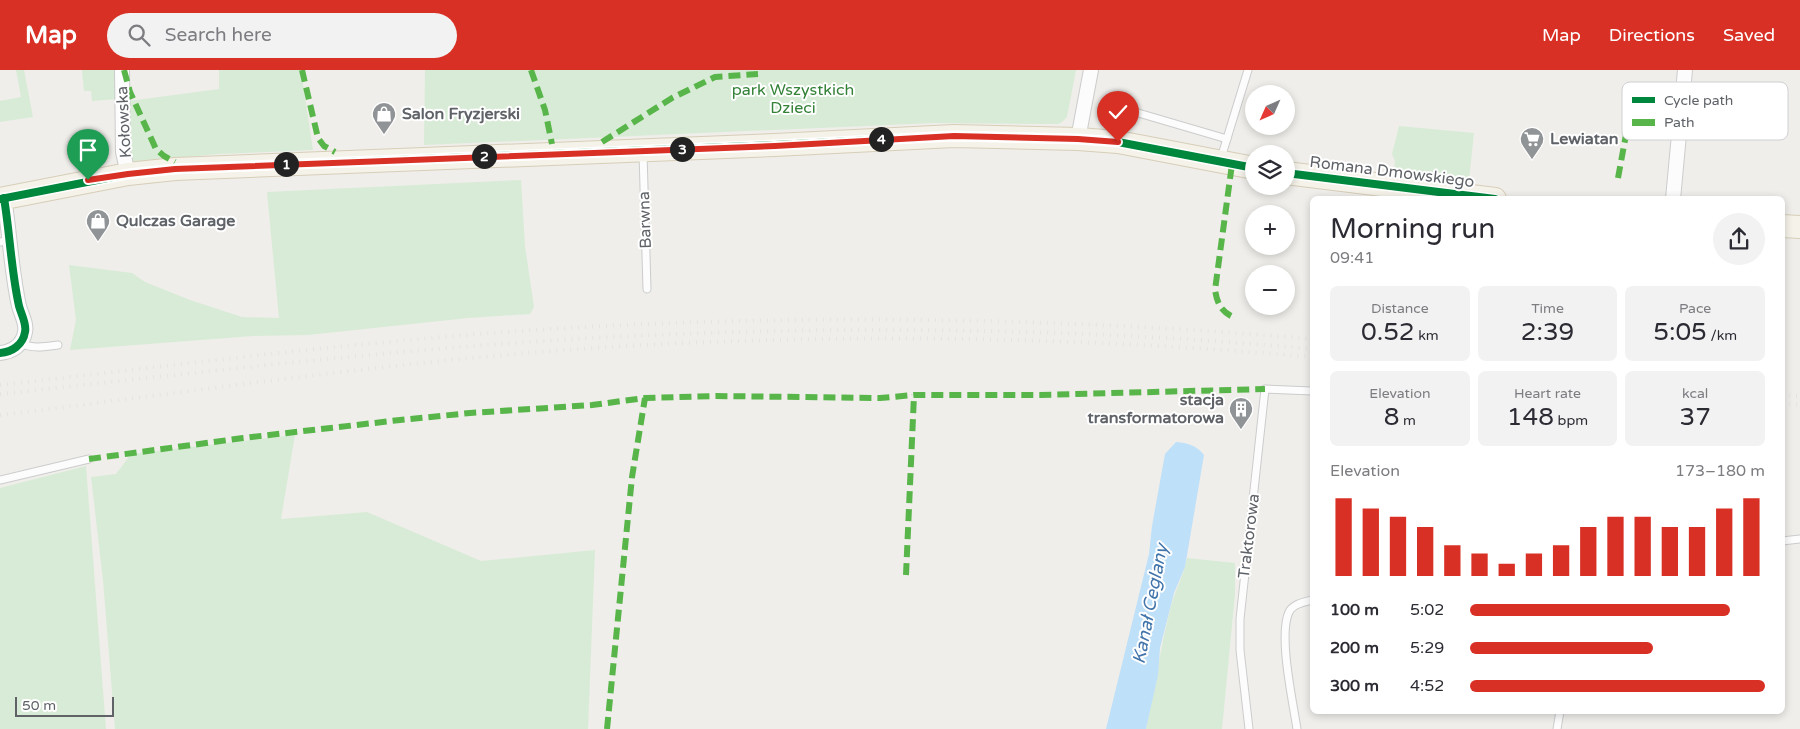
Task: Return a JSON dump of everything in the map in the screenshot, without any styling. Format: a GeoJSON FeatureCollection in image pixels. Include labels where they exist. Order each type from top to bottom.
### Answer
{"type":"FeatureCollection","features":[{"type":"Feature","properties":{"kind":"main road"},"geometry":{"type":"LineString","coordinates":[[2,198],[128,174],[213,167],[775,146],[954,136],[1078,139],[1138,145],[1245,166]]}},
{"type":"Feature","properties":{"kind":"main road","name":"Romana Dmowskiego"},"geometry":{"type":"LineString","coordinates":[[1295,174],[1452,196]]}},
{"type":"Feature","properties":{"kind":"main road"},"geometry":{"type":"LineString","coordinates":[[1785,226],[1800,228]]}},
{"type":"Feature","properties":{"kind":"street","name":"Kołowska"},"geometry":{"type":"LineString","coordinates":[[122,70],[123,152],[128,174]]}},
{"type":"Feature","properties":{"kind":"street"},"geometry":{"type":"LineString","coordinates":[[1078,139],[1091,70]]}},
{"type":"Feature","properties":{"kind":"street"},"geometry":{"type":"LineString","coordinates":[[1673,196],[1678,140]]}},
{"type":"Feature","properties":{"kind":"street"},"geometry":{"type":"LineString","coordinates":[[0,353],[14,349],[20,343],[25,333],[5,241],[2,198]]}},
{"type":"Feature","properties":{"kind":"lane"},"geometry":{"type":"LineString","coordinates":[[1220,161],[1248,70]]}},
{"type":"Feature","properties":{"kind":"lane"},"geometry":{"type":"LineString","coordinates":[[1111,106],[1227,139]]}},
{"type":"Feature","properties":{"kind":"lane","name":"Barwna"},"geometry":{"type":"LineString","coordinates":[[643,150],[647,289]]}},
{"type":"Feature","properties":{"kind":"lane"},"geometry":{"type":"LineString","coordinates":[[20,343],[29,347],[41,348],[58,345]]}},
{"type":"Feature","properties":{"kind":"lane","name":"Traktorowa"},"geometry":{"type":"LineString","coordinates":[[1250,729],[1240,650],[1240,618],[1265,389],[1310,391]]}},
{"type":"Feature","properties":{"kind":"lane"},"geometry":{"type":"LineString","coordinates":[[0,480],[89,458]]}},
{"type":"Feature","properties":{"kind":"lane"},"geometry":{"type":"LineString","coordinates":[[1785,541],[1800,539]]}},
{"type":"Feature","properties":{"kind":"lane"},"geometry":{"type":"LineString","coordinates":[[1297,729],[1285,646],[1285,625],[1292,608],[1310,601]]}},
{"type":"Feature","properties":{"kind":"lane"},"geometry":{"type":"LineString","coordinates":[[1556,729],[1559,714]]}},
{"type":"Feature","properties":{"kind":"green space"},"geometry":{"type":"Polygon","coordinates":[[[16,70],[24,70],[33,117],[0,122],[0,101],[21,97],[16,70]]]}},
{"type":"Feature","properties":{"kind":"green space"},"geometry":{"type":"Polygon","coordinates":[[[82,70],[116,70],[118,99],[92,101],[91,91],[84,91],[82,70]]]}},
{"type":"Feature","properties":{"kind":"green space"},"geometry":{"type":"Polygon","coordinates":[[[219,70],[303,70],[302,77],[313,150],[218,154],[131,162],[129,101],[219,89],[219,70]]]}},
{"type":"Feature","properties":{"kind":"green space","name":"park Wszystkich Dzieci"},"geometry":{"type":"Polygon","coordinates":[[[425,70],[1076,70],[1067,117],[1058,124],[934,123],[424,145],[425,70]]]}},
{"type":"Feature","properties":{"kind":"green space"},"geometry":{"type":"Polygon","coordinates":[[[1399,126],[1474,133],[1469,180],[1394,172],[1395,161],[1392,154],[1399,126]]]}},
{"type":"Feature","properties":{"kind":"green space"},"geometry":{"type":"Polygon","coordinates":[[[521,180],[525,246],[534,307],[530,314],[468,318],[308,335],[253,336],[70,350],[76,320],[69,265],[132,273],[145,282],[190,300],[242,317],[279,318],[267,192],[521,180]]]}},
{"type":"Feature","properties":{"kind":"green space"},"geometry":{"type":"Polygon","coordinates":[[[295,435],[281,519],[367,512],[481,561],[595,550],[588,729],[115,729],[103,580],[91,477],[116,474],[131,454],[295,435]]]}},
{"type":"Feature","properties":{"kind":"green space"},"geometry":{"type":"Polygon","coordinates":[[[86,466],[106,729],[0,729],[0,488],[86,466]]]}},
{"type":"Feature","properties":{"kind":"green space"},"geometry":{"type":"Polygon","coordinates":[[[1187,558],[1235,563],[1235,594],[1222,729],[1146,729],[1166,625],[1187,558]]]}},
{"type":"Feature","properties":{"kind":"water","name":"Kanał Ceglany"},"geometry":{"type":"Polygon","coordinates":[[[1176,442],[1192,445],[1204,455],[1185,567],[1174,593],[1160,648],[1158,675],[1146,729],[1106,729],[1149,554],[1165,454],[1176,442]]]}},
{"type":"Feature","properties":{"kind":"railway"},"geometry":{"type":"LineString","coordinates":[[0,385],[253,356],[443,337],[607,326],[708,322],[809,320],[1011,322],[1212,331],[1310,339]]}},
{"type":"Feature","properties":{"kind":"railway"},"geometry":{"type":"LineString","coordinates":[[0,394],[444,348],[682,334],[862,330],[1042,332],[1132,336],[1310,349]]}},
{"type":"Feature","properties":{"kind":"railway"},"geometry":{"type":"LineString","coordinates":[[0,415],[414,364],[552,351],[647,345],[837,339],[1027,340],[1123,344],[1310,357]]}},
{"type":"Feature","properties":{"kind":"railway"},"geometry":{"type":"LineString","coordinates":[[1785,395],[1800,396]]}},
{"type":"Feature","properties":{"kind":"railway"},"geometry":{"type":"LineString","coordinates":[[1785,403],[1800,405]]}},
{"type":"Feature","properties":{"kind":"marked path"},"geometry":{"type":"LineString","coordinates":[[124,70],[130,92],[156,149],[175,162]]}},
{"type":"Feature","properties":{"kind":"marked path"},"geometry":{"type":"LineString","coordinates":[[302,70],[318,138],[324,146],[335,152]]}},
{"type":"Feature","properties":{"kind":"marked path"},"geometry":{"type":"LineString","coordinates":[[531,70],[545,110],[552,144]]}},
{"type":"Feature","properties":{"kind":"marked path"},"geometry":{"type":"LineString","coordinates":[[602,142],[672,98],[715,77],[758,74]]}},
{"type":"Feature","properties":{"kind":"marked path"},"geometry":{"type":"LineString","coordinates":[[1618,178],[1625,140]]}},
{"type":"Feature","properties":{"kind":"marked path"},"geometry":{"type":"LineString","coordinates":[[1231,316],[1220,305],[1215,290],[1232,164]]}},
{"type":"Feature","properties":{"kind":"marked path"},"geometry":{"type":"LineString","coordinates":[[89,459],[243,438],[400,420],[470,413],[592,405],[645,398],[716,396],[880,398],[914,395],[1040,395],[1265,389]]}},
{"type":"Feature","properties":{"kind":"marked path"},"geometry":{"type":"LineString","coordinates":[[906,575],[914,395]]}},
{"type":"Feature","properties":{"kind":"marked path"},"geometry":{"type":"LineString","coordinates":[[607,729],[632,477],[645,398]]}},
{"type":"Feature","properties":{"kind":"cycle path"},"geometry":{"type":"LineString","coordinates":[[0,199],[128,174],[175,169],[954,136],[1078,139],[1118,142],[1245,166]]}},
{"type":"Feature","properties":{"kind":"cycle path"},"geometry":{"type":"LineString","coordinates":[[1295,174],[1471,196]]}},
{"type":"Feature","properties":{"kind":"cycle path"},"geometry":{"type":"LineString","coordinates":[[0,353],[9,351],[19,344],[24,337],[25,329],[25,322],[16,292],[4,198]]}},
{"type":"Feature","properties":{"kind":"place","name":"Salon Fryzjerski"},"geometry":{"type":"Point","coordinates":[384,135]}},
{"type":"Feature","properties":{"kind":"place","name":"Lewiatan"},"geometry":{"type":"Point","coordinates":[1532,160]}},
{"type":"Feature","properties":{"kind":"place","name":"Qulczas Garage"},"geometry":{"type":"Point","coordinates":[98,242]}},
{"type":"Feature","properties":{"kind":"place","name":"stacja transformatorowa"},"geometry":{"type":"Point","coordinates":[1241,430]}},
{"type":"Feature","properties":{"kind":"route"},"geometry":{"type":"LineString","coordinates":[[88,180],[175,169],[775,146],[913,137],[995,136],[1118,142]]}}]}
